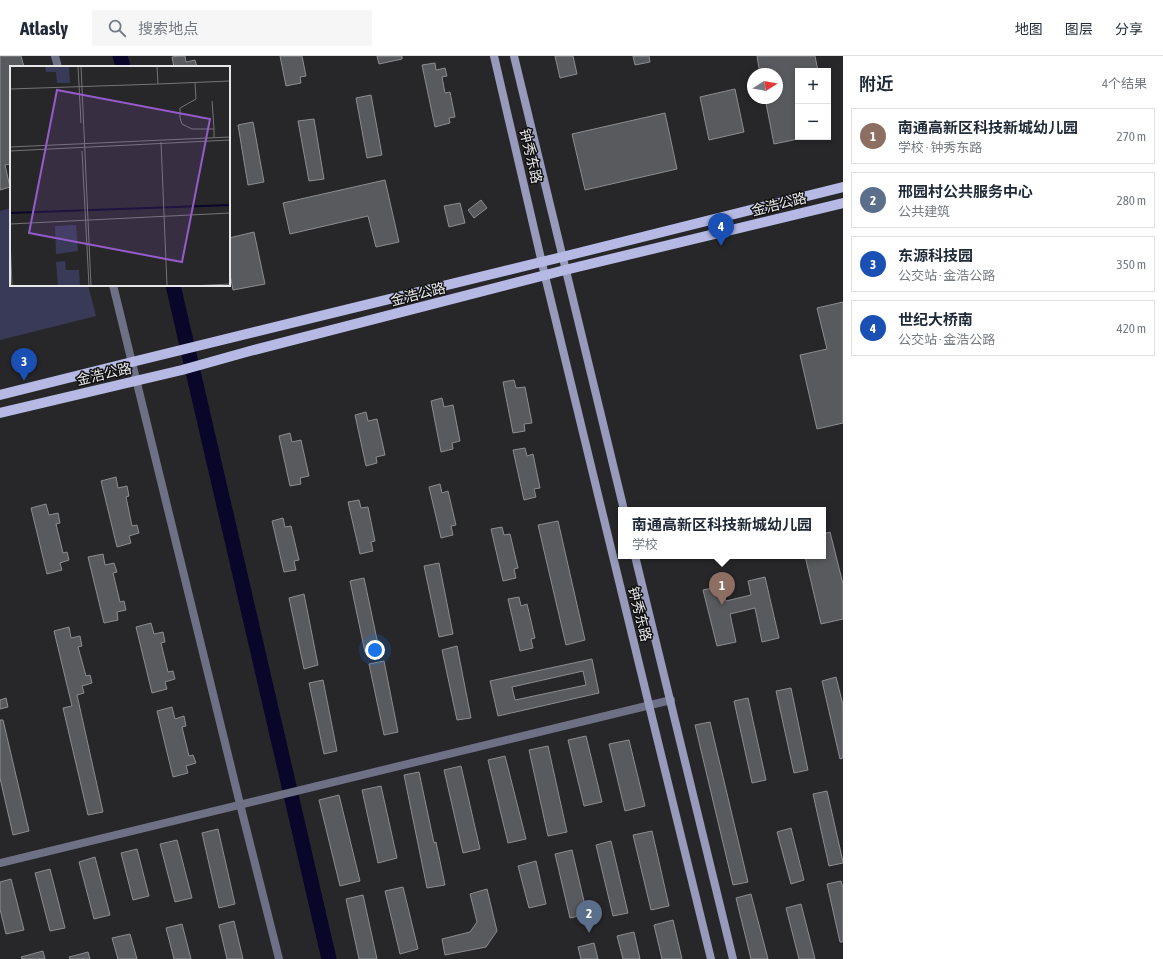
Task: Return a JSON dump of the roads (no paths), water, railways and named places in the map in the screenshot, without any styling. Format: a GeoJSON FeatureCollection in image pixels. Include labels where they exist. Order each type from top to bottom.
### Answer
{"type":"FeatureCollection","features":[{"type":"Feature","properties":{"kind":"main road","name":"钟秀东路"},"geometry":{"type":"LineString","coordinates":[[494,56],[545,276],[711,959]]}},
{"type":"Feature","properties":{"kind":"main road","name":"钟秀东路"},"geometry":{"type":"LineString","coordinates":[[514,56],[566,270]]}},
{"type":"Feature","properties":{"kind":"main road"},"geometry":{"type":"LineString","coordinates":[[0,395],[562,258],[843,187]]}},
{"type":"Feature","properties":{"kind":"main road","name":"金浩公路"},"geometry":{"type":"LineString","coordinates":[[0,413],[182,370],[250,351],[566,270],[843,203]]}},
{"type":"Feature","properties":{"kind":"main road"},"geometry":{"type":"LineString","coordinates":[[566,270],[623,507]]}},
{"type":"Feature","properties":{"kind":"main road","name":"钟秀东路"},"geometry":{"type":"LineString","coordinates":[[636,559],[733,959]]}},
{"type":"Feature","properties":{"kind":"street"},"geometry":{"type":"LineString","coordinates":[[55,56],[58,66]]}},
{"type":"Feature","properties":{"kind":"street"},"geometry":{"type":"LineString","coordinates":[[113,286],[279,959]]}},
{"type":"Feature","properties":{"kind":"street"},"geometry":{"type":"LineString","coordinates":[[0,863],[670,700]]}},
{"type":"Feature","properties":{"kind":"waterway"},"geometry":{"type":"LineString","coordinates":[[120,56],[123,66]]}},
{"type":"Feature","properties":{"kind":"waterway"},"geometry":{"type":"LineString","coordinates":[[173,286],[329,959]]}},
{"type":"Feature","properties":{"kind":"place","name":"世纪大桥南"},"geometry":{"type":"Point","coordinates":[721,246]}},
{"type":"Feature","properties":{"kind":"place","name":"东源科技园"},"geometry":{"type":"Point","coordinates":[24,381]}},
{"type":"Feature","properties":{"kind":"place","name":"南通高新区科技新城幼儿园"},"geometry":{"type":"Point","coordinates":[722,605]}},
{"type":"Feature","properties":{"kind":"place","name":"邢园村公共服务中心"},"geometry":{"type":"Point","coordinates":[589,933]}}]}
